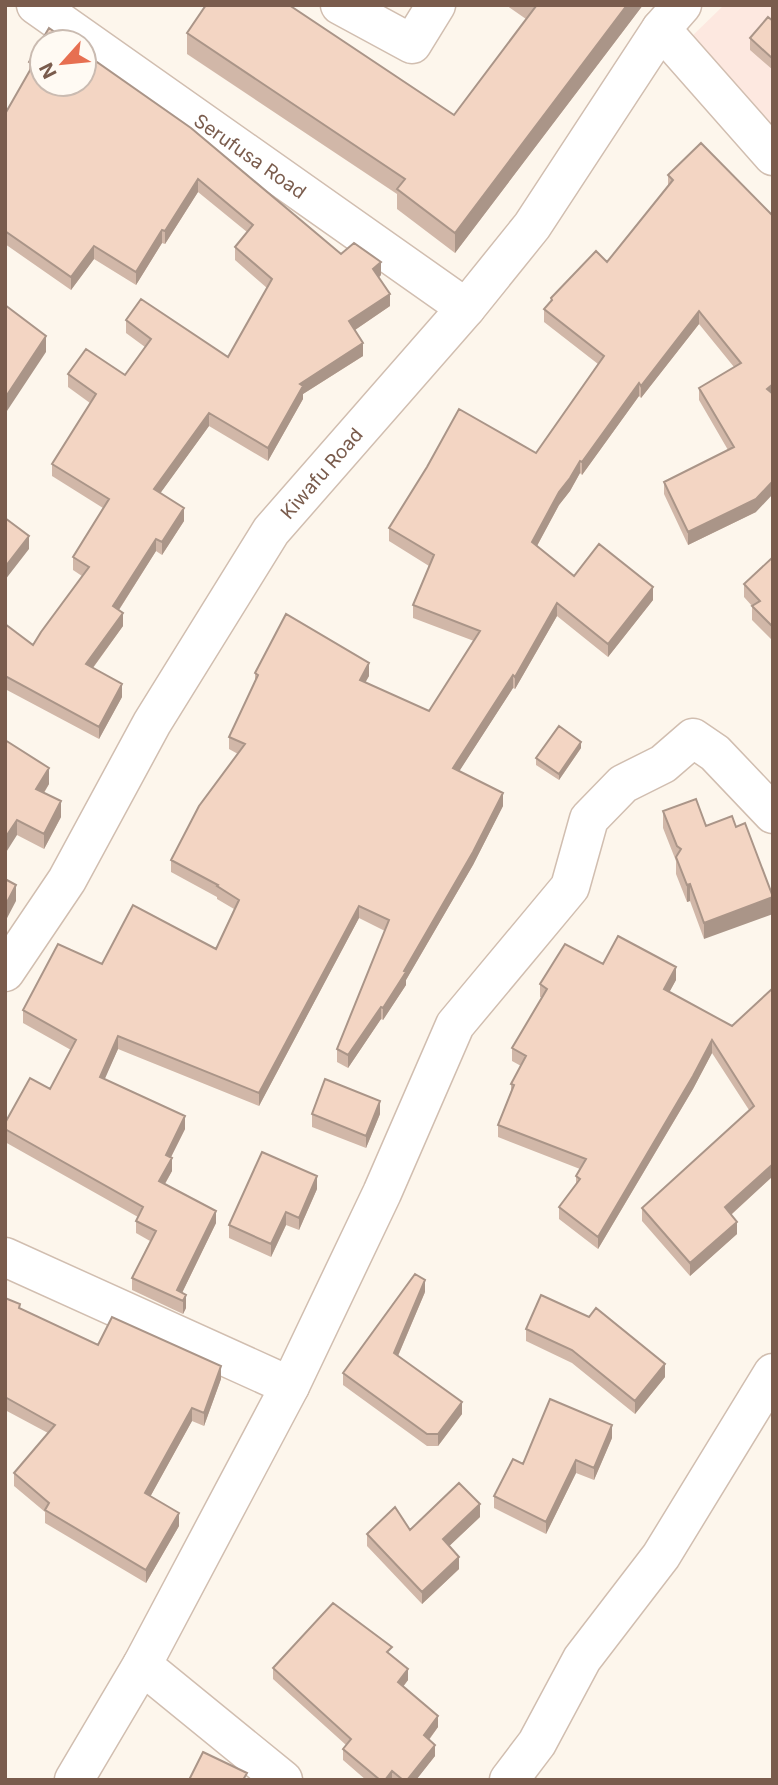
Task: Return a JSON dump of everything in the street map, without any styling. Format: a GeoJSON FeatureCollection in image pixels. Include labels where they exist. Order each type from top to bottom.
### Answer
{"type":"FeatureCollection","features":[{"type":"Feature","properties":{"kind":"street","name":"Serufusa Road"},"geometry":{"type":"LineString","coordinates":[[36,5],[466,308]]}},
{"type":"Feature","properties":{"kind":"street"},"geometry":{"type":"LineString","coordinates":[[340,5],[412,44],[436,5]]}},
{"type":"Feature","properties":{"kind":"street","name":"Kiwafu Road"},"geometry":{"type":"LineString","coordinates":[[5,972],[67,880],[152,723],[271,531],[466,308],[532,226],[671,17]]}},
{"type":"Feature","properties":{"kind":"street"},"geometry":{"type":"LineString","coordinates":[[671,17],[773,156]]}},
{"type":"Feature","properties":{"kind":"street"},"geometry":{"type":"LineString","coordinates":[[74,1780],[142,1665],[290,1386],[382,1193],[455,1026],[570,887],[589,819],[623,784],[663,764],[693,738],[715,753],[773,814]]}},
{"type":"Feature","properties":{"kind":"street"},"geometry":{"type":"LineString","coordinates":[[5,1257],[290,1386]]}},
{"type":"Feature","properties":{"kind":"street"},"geometry":{"type":"LineString","coordinates":[[509,1780],[537,1743],[582,1659],[661,1556],[773,1373]]}},
{"type":"Feature","properties":{"kind":"street"},"geometry":{"type":"LineString","coordinates":[[142,1665],[283,1780]]}},
{"type":"Feature","properties":{"kind":"shaded area"},"geometry":{"type":"Polygon","coordinates":[[[724,5],[773,5],[773,137],[687,41],[724,5]]]}},
{"type":"Feature","properties":{"kind":"building"},"geometry":{"type":"Polygon","coordinates":[[[206,5],[289,5],[454,115],[535,5],[627,5],[455,233],[397,189],[405,179],[187,33],[206,5]]]}},
{"type":"Feature","properties":{"kind":"building"},"geometry":{"type":"Polygon","coordinates":[[[768,17],[773,21],[773,59],[750,38],[768,17]]]}},
{"type":"Feature","properties":{"kind":"building"},"geometry":{"type":"Polygon","coordinates":[[[98,63],[191,128],[341,254],[354,243],[381,262],[373,269],[390,294],[349,321],[363,343],[300,384],[303,386],[268,448],[209,413],[154,489],[184,508],[162,542],[156,539],[113,606],[123,613],[86,664],[122,684],[99,727],[5,676],[5,624],[33,645],[89,567],[73,557],[109,499],[52,464],[96,394],[68,374],[86,349],[125,375],[151,339],[126,320],[141,299],[228,357],[272,279],[235,247],[253,225],[198,179],[136,272],[94,246],[71,277],[5,231],[5,114],[28,74],[28,98],[98,98],[98,63]]]}},
{"type":"Feature","properties":{"kind":"building"},"geometry":{"type":"Polygon","coordinates":[[[701,143],[773,216],[773,384],[767,389],[773,394],[773,481],[756,499],[688,532],[664,482],[734,447],[699,388],[741,363],[699,311],[641,386],[639,383],[582,462],[580,461],[559,492],[532,542],[574,576],[599,544],[653,587],[608,644],[557,603],[515,677],[513,675],[453,768],[503,793],[473,852],[404,971],[406,972],[348,1055],[337,1049],[389,920],[359,906],[259,1093],[118,1036],[100,1077],[185,1116],[166,1155],[172,1158],[159,1181],[216,1211],[177,1290],[186,1295],[183,1301],[132,1278],[156,1231],[136,1221],[143,1207],[5,1129],[5,1123],[30,1078],[50,1089],[76,1040],[23,1010],[58,944],[102,964],[133,905],[216,949],[239,900],[218,885],[171,860],[199,806],[245,744],[229,737],[258,675],[255,673],[286,614],[369,663],[360,680],[429,711],[480,631],[413,605],[434,555],[389,528],[459,409],[536,453],[604,356],[544,309],[551,298],[596,251],[607,262],[673,180],[668,175],[701,143]]]}},
{"type":"Feature","properties":{"kind":"building"},"geometry":{"type":"Polygon","coordinates":[[[5,305],[46,336],[5,398],[5,305]]]}},
{"type":"Feature","properties":{"kind":"building"},"geometry":{"type":"Polygon","coordinates":[[[5,518],[29,536],[5,567],[5,518]]]}},
{"type":"Feature","properties":{"kind":"building"},"geometry":{"type":"Polygon","coordinates":[[[773,557],[773,627],[752,606],[760,601],[744,584],[773,557]]]}},
{"type":"Feature","properties":{"kind":"building"},"geometry":{"type":"Polygon","coordinates":[[[559,726],[581,742],[559,774],[536,758],[559,726]]]}},
{"type":"Feature","properties":{"kind":"building"},"geometry":{"type":"Polygon","coordinates":[[[5,740],[49,768],[36,789],[61,801],[44,834],[17,820],[5,838],[5,740]]]}},
{"type":"Feature","properties":{"kind":"building"},"geometry":{"type":"Polygon","coordinates":[[[696,799],[706,826],[732,816],[736,827],[745,823],[773,897],[704,923],[690,884],[687,885],[676,857],[681,849],[677,846],[663,811],[696,799]]]}},
{"type":"Feature","properties":{"kind":"building"},"geometry":{"type":"Polygon","coordinates":[[[5,879],[16,885],[5,906],[5,879]]]}},
{"type":"Feature","properties":{"kind":"building"},"geometry":{"type":"Polygon","coordinates":[[[618,936],[676,967],[664,989],[732,1026],[773,988],[773,1164],[725,1207],[737,1222],[690,1263],[642,1208],[754,1106],[712,1040],[598,1237],[559,1207],[580,1179],[576,1176],[586,1159],[498,1125],[514,1085],[511,1084],[526,1056],[512,1048],[547,989],[540,984],[565,944],[603,964],[618,936]]]}},
{"type":"Feature","properties":{"kind":"building"},"geometry":{"type":"Polygon","coordinates":[[[325,1079],[380,1101],[366,1136],[312,1114],[325,1079]]]}},
{"type":"Feature","properties":{"kind":"building"},"geometry":{"type":"Polygon","coordinates":[[[262,1152],[317,1176],[299,1218],[286,1212],[271,1244],[229,1225],[262,1152]]]}},
{"type":"Feature","properties":{"kind":"building"},"geometry":{"type":"Polygon","coordinates":[[[415,1274],[425,1280],[394,1353],[462,1402],[438,1434],[427,1434],[343,1373],[415,1274]]]}},
{"type":"Feature","properties":{"kind":"building"},"geometry":{"type":"Polygon","coordinates":[[[541,1295],[589,1317],[596,1308],[665,1364],[635,1401],[572,1350],[526,1329],[541,1295]]]}},
{"type":"Feature","properties":{"kind":"building"},"geometry":{"type":"Polygon","coordinates":[[[5,1298],[20,1304],[19,1308],[98,1345],[112,1317],[221,1366],[204,1413],[192,1408],[145,1493],[179,1513],[146,1570],[45,1510],[49,1503],[14,1473],[55,1425],[5,1397],[5,1298]]]}},
{"type":"Feature","properties":{"kind":"building"},"geometry":{"type":"Polygon","coordinates":[[[550,1399],[612,1425],[594,1468],[576,1460],[546,1522],[494,1496],[513,1459],[523,1464],[550,1399]]]}},
{"type":"Feature","properties":{"kind":"building"},"geometry":{"type":"Polygon","coordinates":[[[459,1483],[480,1504],[443,1539],[459,1557],[422,1592],[367,1534],[395,1507],[410,1530],[459,1483]]]}},
{"type":"Feature","properties":{"kind":"building"},"geometry":{"type":"Polygon","coordinates":[[[333,1603],[392,1647],[387,1652],[408,1669],[398,1682],[438,1716],[424,1735],[435,1745],[407,1780],[392,1771],[385,1780],[380,1780],[343,1749],[351,1739],[273,1668],[333,1603]]]}},
{"type":"Feature","properties":{"kind":"building"},"geometry":{"type":"Polygon","coordinates":[[[203,1752],[247,1773],[243,1780],[189,1780],[203,1752]]]}}]}
